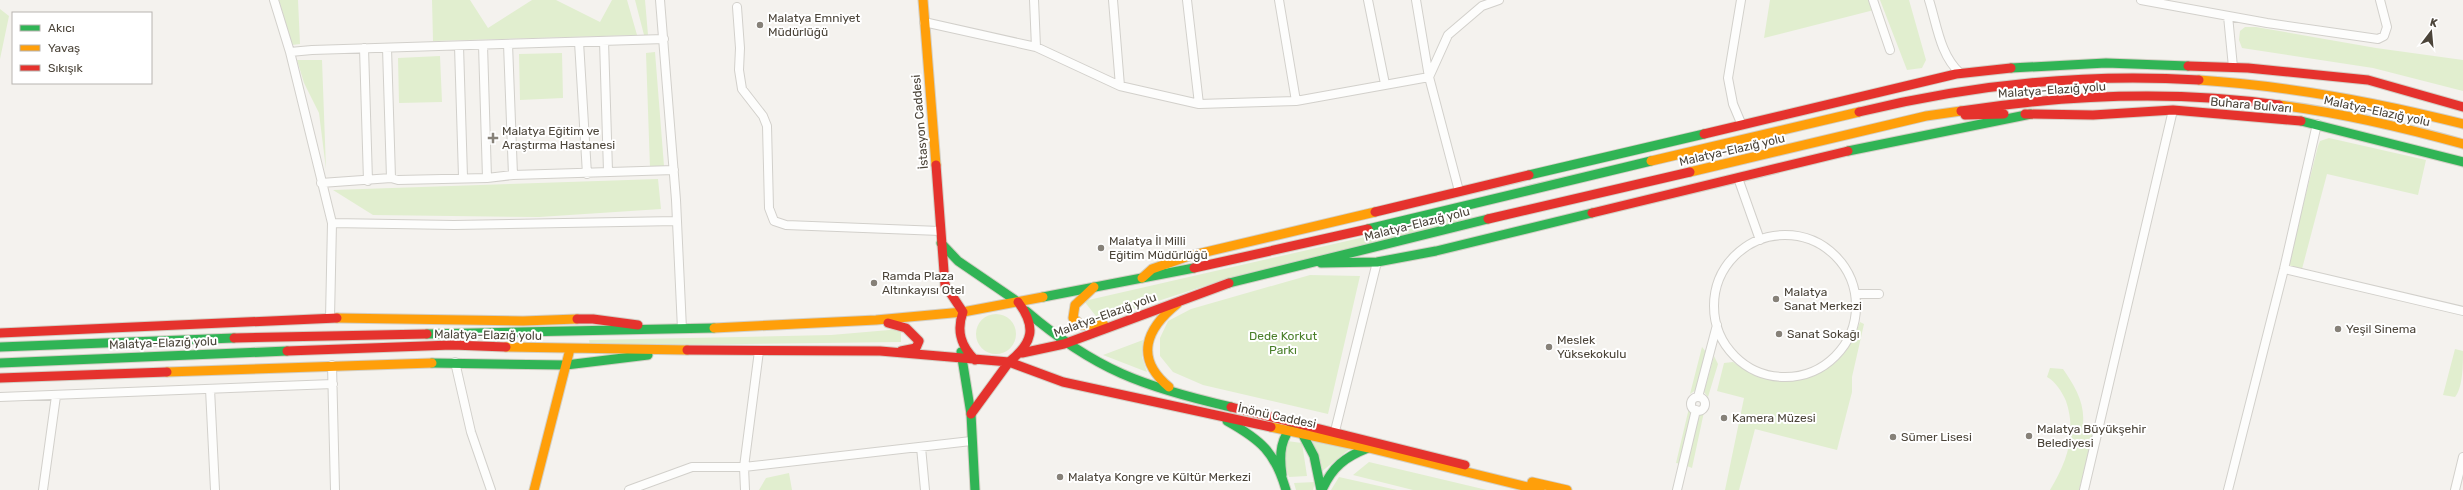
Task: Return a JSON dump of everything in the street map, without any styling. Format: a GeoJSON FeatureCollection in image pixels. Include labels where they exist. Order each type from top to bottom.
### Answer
{"type":"FeatureCollection","features":[{"type":"Feature","properties":{"kind":"main road","name":"İstasyon Caddesi"},"geometry":{"type":"LineString","coordinates":[[923,0],[945,285],[963,312]]}},
{"type":"Feature","properties":{"kind":"main road"},"geometry":{"type":"LineString","coordinates":[[1141,279],[1152,269],[1189,256],[1741,123],[1960,73],[2035,65],[2100,63],[2233,67],[2368,80],[2463,107]]}},
{"type":"Feature","properties":{"kind":"main road","name":"Malatya-Elazığ yolu"},"geometry":{"type":"LineString","coordinates":[[1018,302],[1233,261],[1866,110],[1957,93],[2016,85],[2091,79],[2217,80],[2372,101],[2463,124]]}},
{"type":"Feature","properties":{"kind":"main road","name":"Malatya-Elazığ yolu"},"geometry":{"type":"LineString","coordinates":[[1022,353],[1064,344],[1231,282],[1926,116],[1977,107],[2096,97],[2207,100],[2299,107],[2423,131],[2463,144]]}},
{"type":"Feature","properties":{"kind":"main road","name":"Buhara Bulvarı"},"geometry":{"type":"LineString","coordinates":[[2031,114],[2093,114],[2172,110],[2317,124],[2463,162]]}},
{"type":"Feature","properties":{"kind":"main road"},"geometry":{"type":"LineString","coordinates":[[1926,116],[2031,114]]}},
{"type":"Feature","properties":{"kind":"main road"},"geometry":{"type":"LineString","coordinates":[[1312,262],[1346,264],[1377,262],[1436,251],[1934,132],[2031,114]]}},
{"type":"Feature","properties":{"kind":"main road"},"geometry":{"type":"LineString","coordinates":[[941,242],[958,261],[1018,302],[1026,311],[1064,344],[1100,365],[1180,394],[1404,448],[1567,490]]}},
{"type":"Feature","properties":{"kind":"main road"},"geometry":{"type":"LineString","coordinates":[[1094,287],[1075,305],[1073,318],[1075,322],[1088,327],[1120,324]]}},
{"type":"Feature","properties":{"kind":"main road"},"geometry":{"type":"LineString","coordinates":[[1180,394],[1159,380],[1148,363],[1148,342],[1158,321],[1182,299]]}},
{"type":"Feature","properties":{"kind":"main road"},"geometry":{"type":"LineString","coordinates":[[975,490],[971,441],[971,414],[961,358],[960,319],[963,312],[1018,302]]}},
{"type":"Feature","properties":{"kind":"main road"},"geometry":{"type":"LineString","coordinates":[[971,414],[1009,362],[1022,353],[1030,334],[1030,322],[1026,311]]}},
{"type":"Feature","properties":{"kind":"main road","name":"Malatya-Elazığ yolu"},"geometry":{"type":"LineString","coordinates":[[0,346],[252,337],[682,329],[876,320],[963,312]]}},
{"type":"Feature","properties":{"kind":"main road"},"geometry":{"type":"LineString","coordinates":[[0,332],[330,318],[523,321],[592,319],[667,329]]}},
{"type":"Feature","properties":{"kind":"main road"},"geometry":{"type":"LineString","coordinates":[[876,320],[902,325],[916,334],[919,341],[916,348],[906,351],[880,351]]}},
{"type":"Feature","properties":{"kind":"main road"},"geometry":{"type":"LineString","coordinates":[[961,342],[966,352],[975,360],[1009,362]]}},
{"type":"Feature","properties":{"kind":"main road","name":"Malatya-Elazığ yolu"},"geometry":{"type":"LineString","coordinates":[[0,363],[118,357],[452,345],[570,349],[880,351],[975,360]]}},
{"type":"Feature","properties":{"kind":"main road"},"geometry":{"type":"LineString","coordinates":[[534,490],[570,349]]}},
{"type":"Feature","properties":{"kind":"main road"},"geometry":{"type":"LineString","coordinates":[[0,378],[332,365],[455,362],[566,365],[686,350]]}},
{"type":"Feature","properties":{"kind":"main road","name":"İnönü Caddesi"},"geometry":{"type":"LineString","coordinates":[[1009,362],[1063,382],[1369,448],[1540,490]]}},
{"type":"Feature","properties":{"kind":"main road"},"geometry":{"type":"LineString","coordinates":[[1216,415],[1251,433],[1270,449],[1282,475]]}},
{"type":"Feature","properties":{"kind":"main road"},"geometry":{"type":"LineString","coordinates":[[1286,490],[1279,453],[1282,440],[1287,430],[1296,422]]}},
{"type":"Feature","properties":{"kind":"main road"},"geometry":{"type":"LineString","coordinates":[[1296,422],[1304,434],[1314,456],[1322,490]]}},
{"type":"Feature","properties":{"kind":"main road"},"geometry":{"type":"LineString","coordinates":[[1322,490],[1329,471],[1350,455],[1369,448]]}},
{"type":"Feature","properties":{"kind":"street"},"geometry":{"type":"LineString","coordinates":[[274,0],[290,52],[332,223],[330,318]]}},
{"type":"Feature","properties":{"kind":"street"},"geometry":{"type":"LineString","coordinates":[[660,0],[674,170],[682,329]]}},
{"type":"Feature","properties":{"kind":"street"},"geometry":{"type":"LineString","coordinates":[[1034,0],[1036,46]]}},
{"type":"Feature","properties":{"kind":"street"},"geometry":{"type":"LineString","coordinates":[[1113,0],[1120,86]]}},
{"type":"Feature","properties":{"kind":"street"},"geometry":{"type":"LineString","coordinates":[[1187,0],[1199,104]]}},
{"type":"Feature","properties":{"kind":"street"},"geometry":{"type":"LineString","coordinates":[[1279,0],[1296,101]]}},
{"type":"Feature","properties":{"kind":"street"},"geometry":{"type":"LineString","coordinates":[[1368,0],[1385,84]]}},
{"type":"Feature","properties":{"kind":"street"},"geometry":{"type":"LineString","coordinates":[[1416,0],[1429,77],[1458,191]]}},
{"type":"Feature","properties":{"kind":"street"},"geometry":{"type":"LineString","coordinates":[[1429,77],[1448,35],[1481,3],[1499,0]]}},
{"type":"Feature","properties":{"kind":"street"},"geometry":{"type":"LineString","coordinates":[[1741,0],[1728,78],[1733,104],[1741,123]]}},
{"type":"Feature","properties":{"kind":"street"},"geometry":{"type":"LineString","coordinates":[[1873,0],[1890,50]]}},
{"type":"Feature","properties":{"kind":"street"},"geometry":{"type":"LineString","coordinates":[[1929,0],[1943,48],[1953,66],[1960,73]]}},
{"type":"Feature","properties":{"kind":"street"},"geometry":{"type":"LineString","coordinates":[[2141,0],[2228,16],[2378,39],[2384,36],[2387,27],[2380,0]]}},
{"type":"Feature","properties":{"kind":"street"},"geometry":{"type":"LineString","coordinates":[[737,7],[742,89],[763,116],[767,126],[769,208],[774,221],[786,225],[940,231]]}},
{"type":"Feature","properties":{"kind":"street"},"geometry":{"type":"LineString","coordinates":[[2228,16],[2233,67]]}},
{"type":"Feature","properties":{"kind":"street"},"geometry":{"type":"LineString","coordinates":[[924,22],[1036,46],[1120,86],[1199,104],[1296,101],[1429,77]]}},
{"type":"Feature","properties":{"kind":"street"},"geometry":{"type":"LineString","coordinates":[[290,52],[364,48],[664,40]]}},
{"type":"Feature","properties":{"kind":"street"},"geometry":{"type":"LineString","coordinates":[[604,41],[608,172]]}},
{"type":"Feature","properties":{"kind":"street"},"geometry":{"type":"LineString","coordinates":[[579,42],[587,174]]}},
{"type":"Feature","properties":{"kind":"street"},"geometry":{"type":"LineString","coordinates":[[508,44],[512,106],[510,122],[513,175]]}},
{"type":"Feature","properties":{"kind":"street"},"geometry":{"type":"LineString","coordinates":[[483,45],[487,178]]}},
{"type":"Feature","properties":{"kind":"street"},"geometry":{"type":"LineString","coordinates":[[459,46],[463,177]]}},
{"type":"Feature","properties":{"kind":"street"},"geometry":{"type":"LineString","coordinates":[[364,48],[368,181]]}},
{"type":"Feature","properties":{"kind":"street"},"geometry":{"type":"LineString","coordinates":[[387,48],[392,178]]}},
{"type":"Feature","properties":{"kind":"street"},"geometry":{"type":"LineString","coordinates":[[2084,490],[2172,110]]}},
{"type":"Feature","properties":{"kind":"street"},"geometry":{"type":"LineString","coordinates":[[2228,490],[2284,269],[2317,124]]}},
{"type":"Feature","properties":{"kind":"street"},"geometry":{"type":"LineString","coordinates":[[321,183],[368,181],[392,178],[398,180],[463,177],[487,178],[513,175],[587,174],[674,170]]}},
{"type":"Feature","properties":{"kind":"street"},"geometry":{"type":"LineString","coordinates":[[1738,178],[1760,240]]}},
{"type":"Feature","properties":{"kind":"street"},"geometry":{"type":"LineString","coordinates":[[332,223],[454,225],[677,221]]}},
{"type":"Feature","properties":{"kind":"street"},"geometry":{"type":"LineString","coordinates":[[1788,235],[1812,240],[1832,252],[1848,271],[1856,294],[1856,316],[1849,338],[1841,350],[1818,369],[1797,376],[1775,376],[1754,369],[1735,356],[1722,338],[1717,325],[1714,298],[1719,279],[1730,261],[1745,247],[1760,240],[1788,235]]}},
{"type":"Feature","properties":{"kind":"street"},"geometry":{"type":"LineString","coordinates":[[1335,431],[1377,262]]}},
{"type":"Feature","properties":{"kind":"street"},"geometry":{"type":"LineString","coordinates":[[2284,269],[2463,311]]}},
{"type":"Feature","properties":{"kind":"street"},"geometry":{"type":"LineString","coordinates":[[1856,294],[1879,294]]}},
{"type":"Feature","properties":{"kind":"street"},"geometry":{"type":"LineString","coordinates":[[1677,490],[1696,410],[1691,406],[1691,402],[1698,397],[1717,325]]}},
{"type":"Feature","properties":{"kind":"street"},"geometry":{"type":"LineString","coordinates":[[745,490],[744,468],[759,351]]}},
{"type":"Feature","properties":{"kind":"street"},"geometry":{"type":"LineString","coordinates":[[455,362],[471,432],[492,490]]}},
{"type":"Feature","properties":{"kind":"street"},"geometry":{"type":"LineString","coordinates":[[332,365],[335,490]]}},
{"type":"Feature","properties":{"kind":"street"},"geometry":{"type":"LineString","coordinates":[[0,397],[333,384]]}},
{"type":"Feature","properties":{"kind":"street"},"geometry":{"type":"LineString","coordinates":[[210,389],[215,490]]}},
{"type":"Feature","properties":{"kind":"street"},"geometry":{"type":"LineString","coordinates":[[43,490],[56,396]]}},
{"type":"Feature","properties":{"kind":"street"},"geometry":{"type":"LineString","coordinates":[[629,490],[692,467],[744,468],[971,441]]}},
{"type":"Feature","properties":{"kind":"street"},"geometry":{"type":"LineString","coordinates":[[921,447],[925,490]]}},
{"type":"Feature","properties":{"kind":"street"},"geometry":{"type":"LineString","coordinates":[[2455,490],[2463,457]]}},
{"type":"Feature","properties":{"kind":"green space"},"geometry":{"type":"Polygon","coordinates":[[[279,0],[298,0],[300,44],[292,45],[279,0]]]}},
{"type":"Feature","properties":{"kind":"green space"},"geometry":{"type":"Polygon","coordinates":[[[432,0],[470,0],[488,28],[532,0],[556,0],[600,22],[612,0],[627,0],[637,35],[433,41],[432,0]]]}},
{"type":"Feature","properties":{"kind":"green space"},"geometry":{"type":"Polygon","coordinates":[[[635,0],[645,0],[648,35],[644,35],[635,0]]]}},
{"type":"Feature","properties":{"kind":"green space"},"geometry":{"type":"Polygon","coordinates":[[[1770,0],[1870,0],[1874,10],[1764,38],[1770,0]]]}},
{"type":"Feature","properties":{"kind":"green space"},"geometry":{"type":"Polygon","coordinates":[[[1880,0],[1909,0],[1926,60],[1922,68],[1907,70],[1880,0]]]}},
{"type":"Feature","properties":{"kind":"green space"},"geometry":{"type":"Polygon","coordinates":[[[0,9],[9,16],[0,59],[0,9]]]}},
{"type":"Feature","properties":{"kind":"green space"},"geometry":{"type":"Polygon","coordinates":[[[2245,27],[2256,27],[2376,48],[2463,60],[2463,91],[2373,68],[2242,48],[2239,40],[2240,31],[2245,27]]]}},
{"type":"Feature","properties":{"kind":"green space"},"geometry":{"type":"Polygon","coordinates":[[[655,52],[664,166],[650,168],[646,53],[655,52]]]}},
{"type":"Feature","properties":{"kind":"green space"},"geometry":{"type":"Polygon","coordinates":[[[562,53],[563,98],[520,100],[519,54],[562,53]]]}},
{"type":"Feature","properties":{"kind":"green space"},"geometry":{"type":"Polygon","coordinates":[[[440,56],[442,102],[399,103],[398,58],[440,56]]]}},
{"type":"Feature","properties":{"kind":"green space"},"geometry":{"type":"Polygon","coordinates":[[[297,60],[322,60],[326,169],[319,113],[304,83],[297,60]]]}},
{"type":"Feature","properties":{"kind":"green space"},"geometry":{"type":"Polygon","coordinates":[[[2329,138],[2426,160],[2418,195],[2327,174],[2302,269],[2288,265],[2318,146],[2320,141],[2329,138]]]}},
{"type":"Feature","properties":{"kind":"green space"},"geometry":{"type":"Polygon","coordinates":[[[658,179],[661,209],[539,217],[373,215],[333,190],[658,179]]]}},
{"type":"Feature","properties":{"kind":"green space"},"geometry":{"type":"Polygon","coordinates":[[[1461,215],[1462,221],[1220,281],[1099,320],[1084,301],[1461,215]]]}},
{"type":"Feature","properties":{"kind":"green space","name":"Dede Korkut Parkı"},"geometry":{"type":"Polygon","coordinates":[[[1310,275],[1360,276],[1328,414],[1203,385],[1173,372],[1160,356],[1160,338],[1168,321],[1191,309],[1310,275]]]}},
{"type":"Feature","properties":{"kind":"green space"},"geometry":{"type":"Polygon","coordinates":[[[996,314],[1007,317],[1013,323],[1016,334],[1013,345],[1007,351],[996,354],[985,351],[979,345],[976,334],[979,323],[985,317],[996,314]]]}},
{"type":"Feature","properties":{"kind":"green space"},"geometry":{"type":"Polygon","coordinates":[[[1860,322],[1864,324],[1852,377],[1852,392],[1837,450],[1755,429],[1739,490],[1725,490],[1744,398],[1717,391],[1724,363],[1733,362],[1759,375],[1773,378],[1803,378],[1817,374],[1830,367],[1841,357],[1852,341],[1860,322]]]}},
{"type":"Feature","properties":{"kind":"green space"},"geometry":{"type":"Polygon","coordinates":[[[901,329],[901,342],[590,346],[589,340],[831,335],[901,329]]]}},
{"type":"Feature","properties":{"kind":"green space"},"geometry":{"type":"Polygon","coordinates":[[[1143,340],[1142,357],[1147,372],[1103,355],[1143,340]]]}},
{"type":"Feature","properties":{"kind":"green space"},"geometry":{"type":"Polygon","coordinates":[[[1702,347],[1706,352],[1696,390],[1690,394],[1702,347]]]}},
{"type":"Feature","properties":{"kind":"green space"},"geometry":{"type":"Polygon","coordinates":[[[2455,349],[2463,351],[2463,369],[2460,388],[2455,397],[2443,395],[2455,349]]]}},
{"type":"Feature","properties":{"kind":"green space"},"geometry":{"type":"Polygon","coordinates":[[[1714,356],[1718,364],[1708,397],[1704,392],[1714,356]]]}},
{"type":"Feature","properties":{"kind":"green space"},"geometry":{"type":"Polygon","coordinates":[[[2050,368],[2063,369],[2078,394],[2082,408],[2083,423],[2095,427],[2079,490],[2050,490],[2065,458],[2071,425],[2066,401],[2061,391],[2056,384],[2047,377],[2050,368]]]}},
{"type":"Feature","properties":{"kind":"green space"},"geometry":{"type":"Polygon","coordinates":[[[1689,408],[1694,413],[1682,464],[1676,463],[1689,408]]]}},
{"type":"Feature","properties":{"kind":"green space"},"geometry":{"type":"Polygon","coordinates":[[[1704,412],[1692,468],[1687,466],[1698,414],[1704,412]]]}},
{"type":"Feature","properties":{"kind":"green space"},"geometry":{"type":"Polygon","coordinates":[[[1312,440],[1351,448],[1321,472],[1312,440]]]}},
{"type":"Feature","properties":{"kind":"green space"},"geometry":{"type":"Polygon","coordinates":[[[1287,441],[1302,443],[1307,476],[1289,477],[1283,461],[1287,441]]]}},
{"type":"Feature","properties":{"kind":"green space"},"geometry":{"type":"Polygon","coordinates":[[[1369,462],[1487,490],[1413,490],[1353,475],[1369,462]]]}},
{"type":"Feature","properties":{"kind":"green space"},"geometry":{"type":"Polygon","coordinates":[[[789,473],[792,490],[759,490],[766,478],[789,473]]]}},
{"type":"Feature","properties":{"kind":"green space"},"geometry":{"type":"Polygon","coordinates":[[[1339,477],[1397,490],[1331,490],[1339,477]]]}},
{"type":"Feature","properties":{"kind":"green space"},"geometry":{"type":"Polygon","coordinates":[[[1315,482],[1313,490],[1296,490],[1294,483],[1315,482]]]}},
{"type":"Feature","properties":{"kind":"traffic: fast"},"geometry":{"type":"LineString","coordinates":[[2011,68],[2106,63],[2188,66]]}},
{"type":"Feature","properties":{"kind":"traffic: fast"},"geometry":{"type":"LineString","coordinates":[[1848,151],[2031,114]]}},
{"type":"Feature","properties":{"kind":"traffic: fast"},"geometry":{"type":"LineString","coordinates":[[2301,121],[2463,162]]}},
{"type":"Feature","properties":{"kind":"traffic: fast"},"geometry":{"type":"LineString","coordinates":[[1529,175],[1704,134]]}},
{"type":"Feature","properties":{"kind":"traffic: fast"},"geometry":{"type":"LineString","coordinates":[[1368,229],[1651,161]]}},
{"type":"Feature","properties":{"kind":"traffic: fast"},"geometry":{"type":"LineString","coordinates":[[1321,263],[1377,262],[1436,251],[1592,213]]}},
{"type":"Feature","properties":{"kind":"traffic: fast"},"geometry":{"type":"LineString","coordinates":[[1229,283],[1488,219]]}},
{"type":"Feature","properties":{"kind":"traffic: fast"},"geometry":{"type":"LineString","coordinates":[[941,243],[958,261],[1018,302]]}},
{"type":"Feature","properties":{"kind":"traffic: fast"},"geometry":{"type":"LineString","coordinates":[[1043,297],[1194,268]]}},
{"type":"Feature","properties":{"kind":"traffic: fast"},"geometry":{"type":"LineString","coordinates":[[1026,311],[1075,348],[1122,374],[1172,392],[1231,407]]}},
{"type":"Feature","properties":{"kind":"traffic: fast"},"geometry":{"type":"LineString","coordinates":[[427,334],[714,328]]}},
{"type":"Feature","properties":{"kind":"traffic: fast"},"geometry":{"type":"LineString","coordinates":[[0,347],[234,338]]}},
{"type":"Feature","properties":{"kind":"traffic: fast"},"geometry":{"type":"LineString","coordinates":[[0,363],[287,351]]}},
{"type":"Feature","properties":{"kind":"traffic: fast"},"geometry":{"type":"LineString","coordinates":[[961,352],[971,414],[975,490]]}},
{"type":"Feature","properties":{"kind":"traffic: fast"},"geometry":{"type":"LineString","coordinates":[[432,363],[566,365],[648,355]]}},
{"type":"Feature","properties":{"kind":"traffic: fast"},"geometry":{"type":"LineString","coordinates":[[1227,421],[1249,434],[1265,448],[1277,466],[1286,490]]}},
{"type":"Feature","properties":{"kind":"traffic: fast"},"geometry":{"type":"LineString","coordinates":[[1282,475],[1282,446],[1287,434],[1296,422],[1314,456],[1321,490]]}},
{"type":"Feature","properties":{"kind":"traffic: fast"},"geometry":{"type":"LineString","coordinates":[[1322,490],[1330,475],[1340,464],[1346,459],[1368,448]]}},
{"type":"Feature","properties":{"kind":"traffic: slow"},"geometry":{"type":"LineString","coordinates":[[923,0],[936,165]]}},
{"type":"Feature","properties":{"kind":"traffic: slow"},"geometry":{"type":"LineString","coordinates":[[2199,80],[2266,86],[2332,96],[2463,124]]}},
{"type":"Feature","properties":{"kind":"traffic: slow"},"geometry":{"type":"LineString","coordinates":[[2279,105],[2372,121],[2463,144]]}},
{"type":"Feature","properties":{"kind":"traffic: slow"},"geometry":{"type":"LineString","coordinates":[[1690,172],[1926,116],[1961,111]]}},
{"type":"Feature","properties":{"kind":"traffic: slow"},"geometry":{"type":"LineString","coordinates":[[1651,161],[1859,112]]}},
{"type":"Feature","properties":{"kind":"traffic: slow"},"geometry":{"type":"LineString","coordinates":[[1142,278],[1152,269],[1189,256],[1375,212]]}},
{"type":"Feature","properties":{"kind":"traffic: slow"},"geometry":{"type":"LineString","coordinates":[[1094,287],[1075,305],[1073,318],[1081,325],[1104,325]]}},
{"type":"Feature","properties":{"kind":"traffic: slow"},"geometry":{"type":"LineString","coordinates":[[714,328],[876,320],[963,312],[1043,297]]}},
{"type":"Feature","properties":{"kind":"traffic: slow"},"geometry":{"type":"LineString","coordinates":[[1169,387],[1158,376],[1151,365],[1148,355],[1148,344],[1158,323],[1177,304]]}},
{"type":"Feature","properties":{"kind":"traffic: slow"},"geometry":{"type":"LineString","coordinates":[[337,318],[523,321],[577,319]]}},
{"type":"Feature","properties":{"kind":"traffic: slow"},"geometry":{"type":"LineString","coordinates":[[506,347],[687,350]]}},
{"type":"Feature","properties":{"kind":"traffic: slow"},"geometry":{"type":"LineString","coordinates":[[534,490],[570,349]]}},
{"type":"Feature","properties":{"kind":"traffic: slow"},"geometry":{"type":"LineString","coordinates":[[167,372],[432,363]]}},
{"type":"Feature","properties":{"kind":"traffic: slow"},"geometry":{"type":"LineString","coordinates":[[1271,427],[1369,448],[1540,490]]}},
{"type":"Feature","properties":{"kind":"traffic: slow"},"geometry":{"type":"LineString","coordinates":[[1532,482],[1567,490]]}},
{"type":"Feature","properties":{"kind":"traffic: jam"},"geometry":{"type":"LineString","coordinates":[[2188,66],[2248,68],[2368,80],[2463,107]]}},
{"type":"Feature","properties":{"kind":"traffic: jam"},"geometry":{"type":"LineString","coordinates":[[1704,134],[1956,74],[2011,68]]}},
{"type":"Feature","properties":{"kind":"traffic: jam"},"geometry":{"type":"LineString","coordinates":[[1859,112],[1943,95],[2028,83],[2114,78],[2199,80]]}},
{"type":"Feature","properties":{"kind":"traffic: jam"},"geometry":{"type":"LineString","coordinates":[[1961,111],[2040,101],[2120,96],[2200,97],[2279,105]]}},
{"type":"Feature","properties":{"kind":"traffic: jam"},"geometry":{"type":"LineString","coordinates":[[2025,114],[2093,115],[2173,110],[2301,121]]}},
{"type":"Feature","properties":{"kind":"traffic: jam"},"geometry":{"type":"LineString","coordinates":[[1965,115],[2004,114]]}},
{"type":"Feature","properties":{"kind":"traffic: jam"},"geometry":{"type":"LineString","coordinates":[[1592,213],[1848,151]]}},
{"type":"Feature","properties":{"kind":"traffic: jam"},"geometry":{"type":"LineString","coordinates":[[936,165],[945,285],[963,312]]}},
{"type":"Feature","properties":{"kind":"traffic: jam"},"geometry":{"type":"LineString","coordinates":[[1488,219],[1690,172]]}},
{"type":"Feature","properties":{"kind":"traffic: jam"},"geometry":{"type":"LineString","coordinates":[[1375,212],[1529,175]]}},
{"type":"Feature","properties":{"kind":"traffic: jam"},"geometry":{"type":"LineString","coordinates":[[1194,268],[1368,229]]}},
{"type":"Feature","properties":{"kind":"traffic: jam"},"geometry":{"type":"LineString","coordinates":[[1022,353],[1064,344],[1229,283]]}},
{"type":"Feature","properties":{"kind":"traffic: jam"},"geometry":{"type":"LineString","coordinates":[[687,350],[880,351],[1009,362],[1023,348],[1030,334],[1028,319],[1018,302]]}},
{"type":"Feature","properties":{"kind":"traffic: jam"},"geometry":{"type":"LineString","coordinates":[[963,312],[960,326],[961,338],[966,349],[975,360]]}},
{"type":"Feature","properties":{"kind":"traffic: jam"},"geometry":{"type":"LineString","coordinates":[[0,333],[337,318]]}},
{"type":"Feature","properties":{"kind":"traffic: jam"},"geometry":{"type":"LineString","coordinates":[[577,319],[593,319],[638,325]]}},
{"type":"Feature","properties":{"kind":"traffic: jam"},"geometry":{"type":"LineString","coordinates":[[888,323],[906,328],[919,341],[916,348],[901,351]]}},
{"type":"Feature","properties":{"kind":"traffic: jam"},"geometry":{"type":"LineString","coordinates":[[234,338],[427,334]]}},
{"type":"Feature","properties":{"kind":"traffic: jam"},"geometry":{"type":"LineString","coordinates":[[287,351],[452,345],[506,347]]}},
{"type":"Feature","properties":{"kind":"traffic: jam"},"geometry":{"type":"LineString","coordinates":[[971,414],[1009,362],[1063,382],[1271,427]]}},
{"type":"Feature","properties":{"kind":"traffic: jam"},"geometry":{"type":"LineString","coordinates":[[0,378],[167,372]]}},
{"type":"Feature","properties":{"kind":"traffic: jam"},"geometry":{"type":"LineString","coordinates":[[1231,407],[1465,465]]}},
{"type":"Feature","properties":{"kind":"place","name":"Malatya Emniyet Müdürlüğü"},"geometry":{"type":"Point","coordinates":[760,25]}},
{"type":"Feature","properties":{"kind":"place","name":"Malatya Eğitim ve Araştırma Hastanesi"},"geometry":{"type":"Point","coordinates":[493,138]}},
{"type":"Feature","properties":{"kind":"place","name":"Malatya İl Milli Eğitim Müdürlüğü"},"geometry":{"type":"Point","coordinates":[1101,248]}},
{"type":"Feature","properties":{"kind":"place","name":"Ramda Plaza Altınkayısı Otel"},"geometry":{"type":"Point","coordinates":[874,283]}},
{"type":"Feature","properties":{"kind":"place","name":"Malatya Sanat Merkezi"},"geometry":{"type":"Point","coordinates":[1776,299]}},
{"type":"Feature","properties":{"kind":"place","name":"Yeşil Sinema"},"geometry":{"type":"Point","coordinates":[2338,329]}},
{"type":"Feature","properties":{"kind":"place","name":"Sanat Sokağı"},"geometry":{"type":"Point","coordinates":[1779,334]}},
{"type":"Feature","properties":{"kind":"place","name":"Meslek Yüksekokulu"},"geometry":{"type":"Point","coordinates":[1549,347]}},
{"type":"Feature","properties":{"kind":"place","name":"Kamera Müzesi"},"geometry":{"type":"Point","coordinates":[1724,418]}},
{"type":"Feature","properties":{"kind":"place","name":"Malatya Büyükşehir Belediyesi"},"geometry":{"type":"Point","coordinates":[2029,436]}},
{"type":"Feature","properties":{"kind":"place","name":"Sümer Lisesi"},"geometry":{"type":"Point","coordinates":[1893,437]}},
{"type":"Feature","properties":{"kind":"place","name":"Malatya Kongre ve Kültür Merkezi"},"geometry":{"type":"Point","coordinates":[1060,477]}}]}
